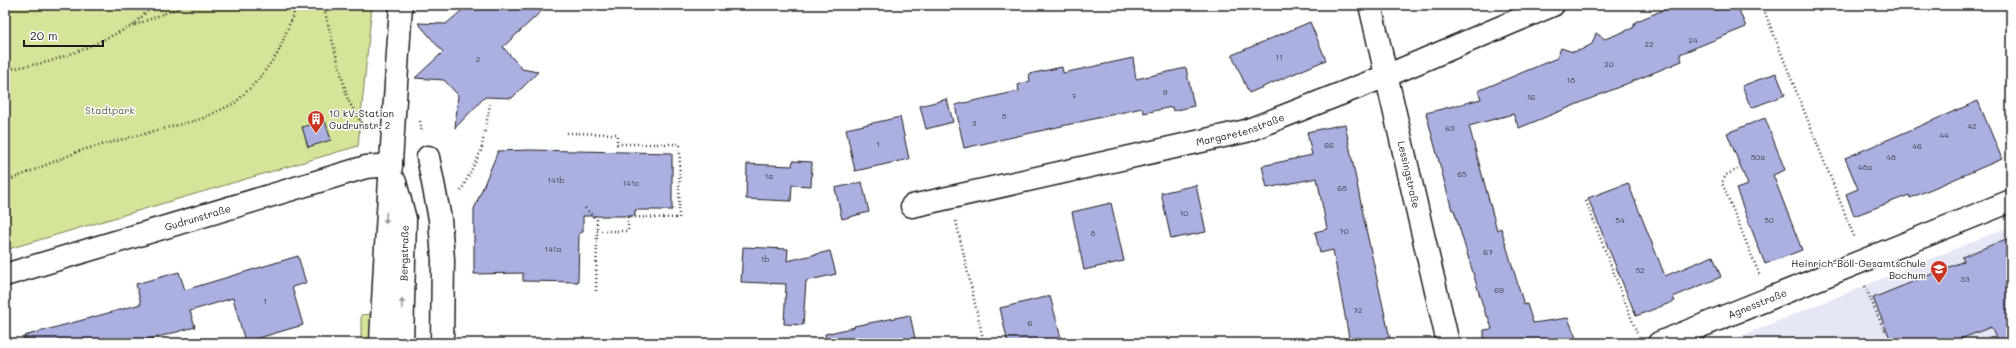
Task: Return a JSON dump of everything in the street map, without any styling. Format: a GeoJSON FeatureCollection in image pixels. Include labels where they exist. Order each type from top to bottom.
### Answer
{"type":"FeatureCollection","features":[{"type":"Feature","properties":{"kind":"street","name":"Bergstraße"},"geometry":{"type":"LineString","coordinates":[[381,343],[386,220],[401,5]]}},
{"type":"Feature","properties":{"kind":"street","name":"Lessingstraße"},"geometry":{"type":"LineString","coordinates":[[1370,5],[1448,343]]}},
{"type":"Feature","properties":{"kind":"street","name":"Margaretenstraße"},"geometry":{"type":"LineString","coordinates":[[912,206],[1246,131],[1386,76],[1553,5]]}},
{"type":"Feature","properties":{"kind":"street"},"geometry":{"type":"LineString","coordinates":[[428,157],[440,219],[443,260],[442,343]]}},
{"type":"Feature","properties":{"kind":"street","name":"Bergstraße"},"geometry":{"type":"LineString","coordinates":[[391,165],[405,219],[402,343]]}},
{"type":"Feature","properties":{"kind":"street","name":"Gudrunstraße"},"geometry":{"type":"LineString","coordinates":[[5,275],[366,168],[391,165]]}},
{"type":"Feature","properties":{"kind":"street","name":"Agnesstraße"},"geometry":{"type":"LineString","coordinates":[[1659,343],[1769,299],[1864,271],[2011,201]]}},
{"type":"Feature","properties":{"kind":"path"},"geometry":{"type":"LineString","coordinates":[[132,26],[154,5]]}},
{"type":"Feature","properties":{"kind":"path"},"geometry":{"type":"LineString","coordinates":[[5,70],[48,62],[84,49],[132,26],[186,5]]}},
{"type":"Feature","properties":{"kind":"path"},"geometry":{"type":"LineString","coordinates":[[5,182],[82,150],[201,118],[236,103],[258,80],[278,53],[296,5]]}},
{"type":"Feature","properties":{"kind":"path"},"geometry":{"type":"LineString","coordinates":[[323,5],[348,100],[359,119],[369,131]]}},
{"type":"Feature","properties":{"kind":"path"},"geometry":{"type":"LineString","coordinates":[[1762,5],[1864,271],[1884,330],[1886,329]]}},
{"type":"Feature","properties":{"kind":"path"},"geometry":{"type":"LineString","coordinates":[[464,184],[481,151],[490,104]]}},
{"type":"Feature","properties":{"kind":"path"},"geometry":{"type":"LineString","coordinates":[[567,133],[617,134],[617,144],[680,144],[679,218],[628,217],[628,231],[597,231]]}},
{"type":"Feature","properties":{"kind":"path"},"geometry":{"type":"LineString","coordinates":[[1738,170],[1726,175],[1722,183],[1769,299]]}},
{"type":"Feature","properties":{"kind":"path"},"geometry":{"type":"LineString","coordinates":[[951,198],[984,343]]}},
{"type":"Feature","properties":{"kind":"path"},"geometry":{"type":"LineString","coordinates":[[1586,201],[1638,336]]}},
{"type":"Feature","properties":{"kind":"path"},"geometry":{"type":"LineString","coordinates":[[585,208],[597,220],[596,294]]}},
{"type":"Feature","properties":{"kind":"shaded area","name":"Heinrich-Böll-Gesamtschule Bochum"},"geometry":{"type":"Polygon","coordinates":[[[2011,226],[2011,343],[1724,343],[2011,226]]]}},
{"type":"Feature","properties":{"kind":"green space","name":"Stadtpark"},"geometry":{"type":"Polygon","coordinates":[[[5,5],[372,5],[358,146],[5,250],[5,5]]]}},
{"type":"Feature","properties":{"kind":"green space"},"geometry":{"type":"Polygon","coordinates":[[[372,314],[371,343],[361,343],[361,315],[372,314]]]}},
{"type":"Feature","properties":{"kind":"building"},"geometry":{"type":"Polygon","coordinates":[[[462,5],[548,5],[503,47],[522,69],[538,72],[512,98],[485,97],[455,128],[458,95],[444,80],[415,78],[443,52],[418,23],[446,24],[461,11],[462,5]]]}},
{"type":"Feature","properties":{"kind":"building"},"geometry":{"type":"Polygon","coordinates":[[[1675,5],[1737,5],[1746,27],[1680,54],[1682,61],[1519,128],[1513,114],[1469,126],[1497,230],[1501,228],[1524,305],[1527,304],[1533,323],[1568,318],[1578,343],[1484,343],[1484,330],[1492,329],[1488,316],[1486,316],[1454,210],[1452,210],[1426,113],[1481,99],[1478,91],[1557,58],[1561,48],[1573,52],[1581,50],[1592,44],[1596,33],[1605,39],[1633,28],[1635,22],[1675,5]]]}},
{"type":"Feature","properties":{"kind":"building"},"geometry":{"type":"Polygon","coordinates":[[[1310,22],[1326,60],[1249,93],[1232,55],[1310,22]]]}},
{"type":"Feature","properties":{"kind":"building"},"geometry":{"type":"Polygon","coordinates":[[[1133,58],[1136,79],[1186,68],[1194,106],[1173,111],[1172,107],[1144,113],[1142,108],[964,148],[955,105],[1019,91],[1018,85],[1030,81],[1029,74],[1062,67],[1063,73],[1133,58]]]}},
{"type":"Feature","properties":{"kind":"building"},"geometry":{"type":"Polygon","coordinates":[[[1776,73],[1785,95],[1751,108],[1742,86],[1776,73]]]}},
{"type":"Feature","properties":{"kind":"building"},"geometry":{"type":"Polygon","coordinates":[[[947,99],[953,122],[926,129],[920,106],[947,99]]]}},
{"type":"Feature","properties":{"kind":"building"},"geometry":{"type":"Polygon","coordinates":[[[1978,101],[2002,159],[1910,198],[1909,195],[1854,216],[1846,194],[1858,189],[1845,158],[1978,101]]]}},
{"type":"Feature","properties":{"kind":"building"},"geometry":{"type":"Polygon","coordinates":[[[900,117],[909,159],[855,171],[846,129],[900,117]]]}},
{"type":"Feature","properties":{"kind":"building"},"geometry":{"type":"Polygon","coordinates":[[[1765,118],[1785,170],[1773,175],[1802,250],[1765,264],[1736,189],[1748,185],[1727,133],[1765,118]]]}},
{"type":"Feature","properties":{"kind":"building","name":"10 kV-Station Gudrunstr. 2"},"geometry":{"type":"Polygon","coordinates":[[[325,121],[331,140],[308,147],[302,127],[325,121]]]}},
{"type":"Feature","properties":{"kind":"building"},"geometry":{"type":"Polygon","coordinates":[[[1345,124],[1391,343],[1350,343],[1333,250],[1320,253],[1315,232],[1327,229],[1317,178],[1267,188],[1262,166],[1312,155],[1307,132],[1345,124]]]}},
{"type":"Feature","properties":{"kind":"building"},"geometry":{"type":"Polygon","coordinates":[[[529,150],[672,153],[672,210],[635,210],[635,216],[583,216],[583,232],[579,233],[578,282],[523,281],[523,273],[474,274],[474,209],[498,151],[529,150]]]}},
{"type":"Feature","properties":{"kind":"building"},"geometry":{"type":"Polygon","coordinates":[[[793,161],[812,162],[811,186],[792,185],[791,201],[746,199],[747,164],[792,166],[793,161]]]}},
{"type":"Feature","properties":{"kind":"building"},"geometry":{"type":"Polygon","coordinates":[[[862,182],[869,212],[842,219],[835,188],[862,182]]]}},
{"type":"Feature","properties":{"kind":"building"},"geometry":{"type":"Polygon","coordinates":[[[1628,183],[1665,276],[1713,256],[1721,277],[1673,297],[1675,301],[1636,316],[1588,198],[1628,183]]]}},
{"type":"Feature","properties":{"kind":"building"},"geometry":{"type":"Polygon","coordinates":[[[1196,185],[1206,232],[1171,239],[1161,193],[1196,185]]]}},
{"type":"Feature","properties":{"kind":"building"},"geometry":{"type":"Polygon","coordinates":[[[1111,203],[1124,261],[1084,270],[1072,212],[1111,203]]]}},
{"type":"Feature","properties":{"kind":"building"},"geometry":{"type":"Polygon","coordinates":[[[2011,237],[2011,343],[1998,343],[1991,327],[1950,343],[1892,343],[1873,298],[1964,261],[1962,257],[2011,237]]]}},
{"type":"Feature","properties":{"kind":"building"},"geometry":{"type":"Polygon","coordinates":[[[743,247],[788,249],[787,261],[830,251],[836,274],[806,281],[803,325],[784,324],[786,284],[741,282],[743,247]]]}},
{"type":"Feature","properties":{"kind":"building"},"geometry":{"type":"Polygon","coordinates":[[[298,256],[306,283],[292,287],[303,325],[245,342],[233,298],[190,311],[195,327],[136,343],[25,343],[24,336],[141,304],[136,284],[179,272],[185,290],[298,256]]]}},
{"type":"Feature","properties":{"kind":"building"},"geometry":{"type":"Polygon","coordinates":[[[1050,296],[1061,338],[1039,343],[1008,343],[1000,308],[1050,296]]]}},
{"type":"Feature","properties":{"kind":"building"},"geometry":{"type":"Polygon","coordinates":[[[910,315],[916,343],[826,343],[825,334],[855,327],[854,326],[910,315]]]}},
{"type":"Feature","properties":{"kind":"place","name":"10 kV-Station Gudrunstr. 2"},"geometry":{"type":"Point","coordinates":[316,134]}},
{"type":"Feature","properties":{"kind":"place","name":"Heinrich-Böll-Gesamtschule Bochum"},"geometry":{"type":"Point","coordinates":[1939,284]}}]}
